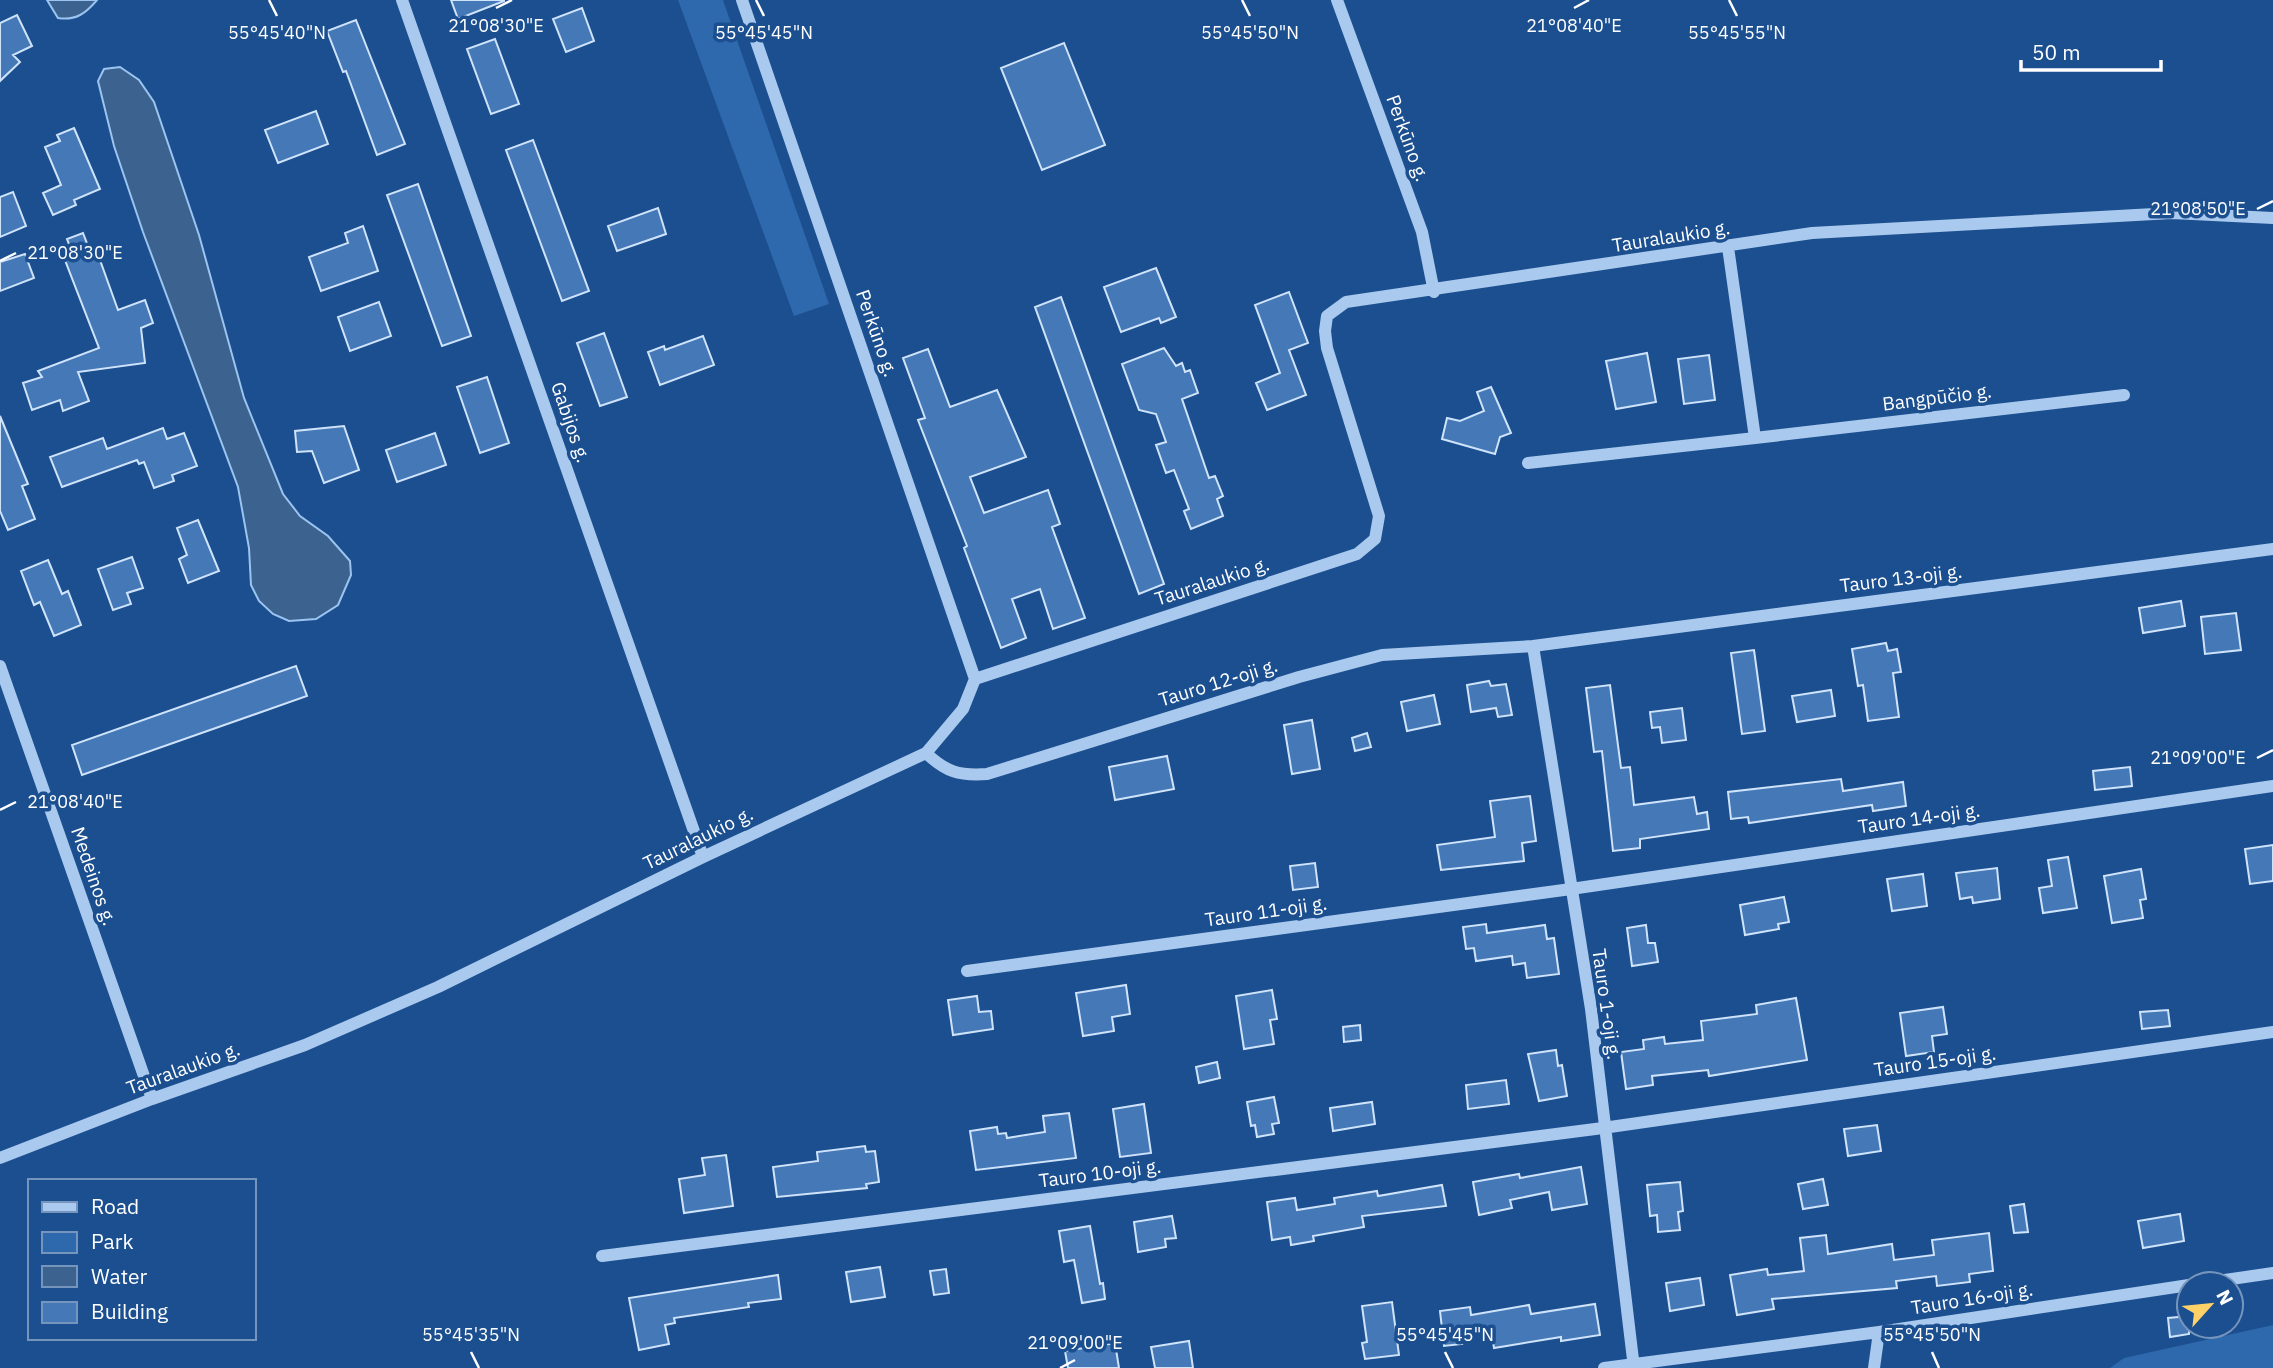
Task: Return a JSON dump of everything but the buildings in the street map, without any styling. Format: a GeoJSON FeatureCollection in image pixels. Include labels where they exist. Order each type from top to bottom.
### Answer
{"type":"FeatureCollection","features":[{"type":"Feature","properties":{"kind":"street","name":"Gabijos g."},"geometry":{"type":"LineString","coordinates":[[402,0],[703,857]]}},
{"type":"Feature","properties":{"kind":"street","name":"Perkūno g."},"geometry":{"type":"LineString","coordinates":[[742,0],[975,679]]}},
{"type":"Feature","properties":{"kind":"street","name":"Perkūno g."},"geometry":{"type":"LineString","coordinates":[[1337,0],[1422,232],[1434,292]]}},
{"type":"Feature","properties":{"kind":"street","name":"Tauralaukio g."},"geometry":{"type":"LineString","coordinates":[[0,1158],[152,1099],[305,1045],[438,987],[703,857],[926,753],[962,709],[975,679],[1357,554],[1375,539],[1379,516],[1327,348],[1327,316],[1346,302],[1434,292],[1812,233],[2172,213],[2273,218]]}},
{"type":"Feature","properties":{"kind":"street"},"geometry":{"type":"LineString","coordinates":[[1728,247],[1755,438]]}},
{"type":"Feature","properties":{"kind":"street","name":"Bangpūčio g."},"geometry":{"type":"LineString","coordinates":[[1528,463],[2124,395]]}},
{"type":"Feature","properties":{"kind":"street","name":"Tauro 13-oji g."},"geometry":{"type":"LineString","coordinates":[[1533,646],[2273,549]]}},
{"type":"Feature","properties":{"kind":"street","name":"Tauro 12-oji g."},"geometry":{"type":"LineString","coordinates":[[926,753],[945,771],[964,776],[987,774],[1299,677],[1382,655],[1533,646]]}},
{"type":"Feature","properties":{"kind":"street","name":"Tauro 1-oji g."},"geometry":{"type":"LineString","coordinates":[[1533,646],[1591,1009],[1603,1128],[1634,1366]]}},
{"type":"Feature","properties":{"kind":"street","name":"Medeinos g."},"geometry":{"type":"LineString","coordinates":[[0,666],[152,1099]]}},
{"type":"Feature","properties":{"kind":"street","name":"Tauro 14-oji g."},"geometry":{"type":"LineString","coordinates":[[1571,889],[2273,786]]}},
{"type":"Feature","properties":{"kind":"street","name":"Tauro 11-oji g."},"geometry":{"type":"LineString","coordinates":[[967,971],[1571,889]]}},
{"type":"Feature","properties":{"kind":"street","name":"Tauro 15-oji g."},"geometry":{"type":"LineString","coordinates":[[1603,1128],[2273,1032]]}},
{"type":"Feature","properties":{"kind":"street","name":"Tauro 10-oji g."},"geometry":{"type":"LineString","coordinates":[[602,1256],[1603,1128]]}},
{"type":"Feature","properties":{"kind":"street"},"geometry":{"type":"LineString","coordinates":[[2245,1277],[2273,1273]]}},
{"type":"Feature","properties":{"kind":"street","name":"Tauro 16-oji g."},"geometry":{"type":"LineString","coordinates":[[1604,1368],[1879,1332],[2175,1287]]}},
{"type":"Feature","properties":{"kind":"street"},"geometry":{"type":"LineString","coordinates":[[1874,1368],[1879,1332]]}},
{"type":"Feature","properties":{"kind":"green space"},"geometry":{"type":"Polygon","coordinates":[[[678,0],[723,0],[829,304],[794,316],[678,0]]]}},
{"type":"Feature","properties":{"kind":"green space"},"geometry":{"type":"Polygon","coordinates":[[[2273,1325],[2273,1368],[2110,1368],[2124,1358],[2205,1340],[2245,1340],[2245,1331],[2273,1325]]]}},
{"type":"Feature","properties":{"kind":"water"},"geometry":{"type":"Polygon","coordinates":[[[47,0],[97,0],[80,15],[64,19],[58,18],[47,0]]]}},
{"type":"Feature","properties":{"kind":"water"},"geometry":{"type":"Polygon","coordinates":[[[120,67],[139,80],[154,102],[199,235],[244,398],[283,494],[300,516],[328,536],[350,561],[351,575],[338,605],[316,619],[289,621],[273,614],[259,601],[251,585],[249,548],[238,487],[143,232],[114,146],[98,81],[104,69],[120,67]]]}}]}
